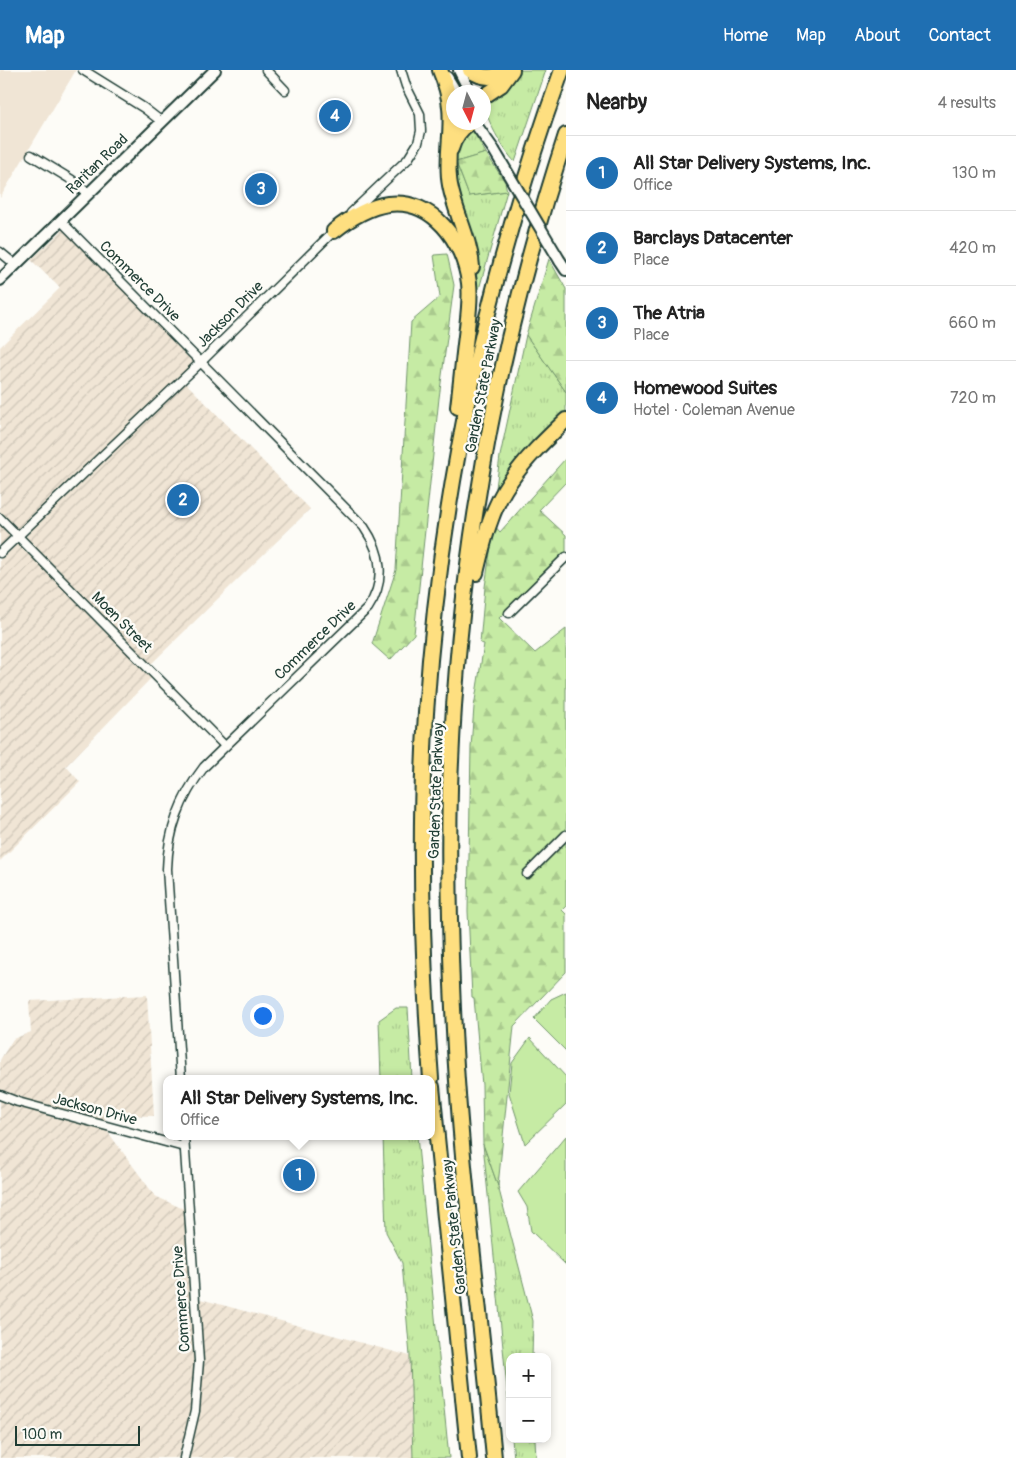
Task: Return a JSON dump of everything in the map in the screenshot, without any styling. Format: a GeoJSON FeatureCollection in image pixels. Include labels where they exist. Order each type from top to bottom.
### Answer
{"type":"FeatureCollection","features":[{"type":"Feature","properties":{"kind":"highway"},"geometry":{"type":"LineString","coordinates":[[441,70],[447,88],[450,107],[448,164],[451,192],[466,234],[471,257],[472,279],[443,544]]}},
{"type":"Feature","properties":{"kind":"highway"},"geometry":{"type":"LineString","coordinates":[[470,70],[479,76],[488,77],[498,76],[508,70]]}},
{"type":"Feature","properties":{"kind":"highway"},"geometry":{"type":"LineString","coordinates":[[491,91],[501,85],[512,70]]}},
{"type":"Feature","properties":{"kind":"highway","name":"Garden State Parkway"},"geometry":{"type":"LineString","coordinates":[[431,1075],[424,959],[422,812],[426,713],[432,636],[443,544],[463,423],[489,306],[513,218],[562,70]]}},
{"type":"Feature","properties":{"kind":"highway"},"geometry":{"type":"LineString","coordinates":[[448,164],[455,139],[461,130]]}},
{"type":"Feature","properties":{"kind":"highway","name":"Garden State Parkway"},"geometry":{"type":"LineString","coordinates":[[494,1458],[463,1153],[454,1031],[450,786],[464,604],[476,513],[498,387],[532,246],[566,135]]}},
{"type":"Feature","properties":{"kind":"highway"},"geometry":{"type":"LineString","coordinates":[[334,231],[361,213],[380,206],[393,204],[408,205],[426,212],[437,219],[447,230],[459,249],[468,281],[469,311]]}},
{"type":"Feature","properties":{"kind":"highway"},"geometry":{"type":"LineString","coordinates":[[458,665],[475,575],[498,502],[521,467],[566,420]]}},
{"type":"Feature","properties":{"kind":"highway","name":"Garden State Parkway"},"geometry":{"type":"LineString","coordinates":[[435,1117],[469,1458]]}},
{"type":"Feature","properties":{"kind":"main road","name":"Raritan Road"},"geometry":{"type":"LineString","coordinates":[[0,280],[215,70]]}},
{"type":"Feature","properties":{"kind":"main road"},"geometry":{"type":"LineString","coordinates":[[441,70],[451,85]]}},
{"type":"Feature","properties":{"kind":"main road"},"geometry":{"type":"LineString","coordinates":[[460,70],[467,85]]}},
{"type":"Feature","properties":{"kind":"main road"},"geometry":{"type":"LineString","coordinates":[[478,130],[494,150],[563,265]]}},
{"type":"Feature","properties":{"kind":"main road"},"geometry":{"type":"LineString","coordinates":[[486,130],[494,150]]}},
{"type":"Feature","properties":{"kind":"street"},"geometry":{"type":"LineString","coordinates":[[83,70],[144,108],[162,122]]}},
{"type":"Feature","properties":{"kind":"street"},"geometry":{"type":"LineString","coordinates":[[266,70],[285,90]]}},
{"type":"Feature","properties":{"kind":"street","name":"Jackson Drive"},"geometry":{"type":"LineString","coordinates":[[0,552],[201,362],[373,191],[408,159],[418,143],[421,126],[420,114],[406,86],[401,70]]}},
{"type":"Feature","properties":{"kind":"street"},"geometry":{"type":"LineString","coordinates":[[31,155],[72,180],[89,194]]}},
{"type":"Feature","properties":{"kind":"street","name":"Commerce Drive"},"geometry":{"type":"LineString","coordinates":[[61,221],[364,527],[372,538],[380,564],[379,584],[368,608],[204,767],[186,793],[174,822],[167,869],[181,1075]]}},
{"type":"Feature","properties":{"kind":"street"},"geometry":{"type":"LineString","coordinates":[[0,252],[16,265]]}},
{"type":"Feature","properties":{"kind":"street","name":"Moen Street"},"geometry":{"type":"LineString","coordinates":[[0,518],[225,746]]}},
{"type":"Feature","properties":{"kind":"street"},"geometry":{"type":"LineString","coordinates":[[509,613],[566,557]]}},
{"type":"Feature","properties":{"kind":"street"},"geometry":{"type":"LineString","coordinates":[[527,874],[566,835]]}},
{"type":"Feature","properties":{"kind":"street","name":"Jackson Drive"},"geometry":{"type":"LineString","coordinates":[[0,1095],[18,1102],[184,1147]]}},
{"type":"Feature","properties":{"kind":"street","name":"Commerce Drive"},"geometry":{"type":"LineString","coordinates":[[184,1140],[199,1361],[195,1411],[184,1458]]}},
{"type":"Feature","properties":{"kind":"shaded area"},"geometry":{"type":"Polygon","coordinates":[[[0,70],[76,70],[0,198],[0,70]]]}},
{"type":"Feature","properties":{"kind":"shaded area"},"geometry":{"type":"Polygon","coordinates":[[[69,224],[199,358],[180,377],[310,509],[149,666],[154,675],[66,766],[80,782],[0,861],[0,347],[60,288],[31,260],[69,224]]]}},
{"type":"Feature","properties":{"kind":"shaded area"},"geometry":{"type":"Polygon","coordinates":[[[147,995],[154,1116],[106,1115],[105,1128],[155,1196],[188,1211],[193,1297],[410,1356],[413,1458],[0,1458],[0,1060],[13,1039],[31,1032],[29,1001],[147,995]]]}},
{"type":"Feature","properties":{"kind":"green space"},"geometry":{"type":"Polygon","coordinates":[[[521,70],[546,70],[515,162],[491,124],[491,98],[513,81],[521,70]]]}},
{"type":"Feature","properties":{"kind":"green space"},"geometry":{"type":"Polygon","coordinates":[[[469,130],[472,130],[486,153],[456,162],[469,196],[507,191],[479,289],[477,290],[476,251],[455,175],[455,154],[458,143],[469,130]]]}},
{"type":"Feature","properties":{"kind":"green space"},"geometry":{"type":"Polygon","coordinates":[[[486,153],[505,182],[507,191],[469,196],[456,162],[486,153]]]}},
{"type":"Feature","properties":{"kind":"green space"},"geometry":{"type":"Polygon","coordinates":[[[447,254],[454,285],[439,398],[414,634],[390,660],[372,644],[396,570],[411,322],[440,297],[434,255],[447,254]]]}},
{"type":"Feature","properties":{"kind":"green space"},"geometry":{"type":"Polygon","coordinates":[[[549,259],[566,289],[566,392],[526,335],[549,259]]]}},
{"type":"Feature","properties":{"kind":"green space"},"geometry":{"type":"Polygon","coordinates":[[[526,335],[566,392],[566,412],[532,447],[506,481],[496,488],[500,456],[526,335]]]}},
{"type":"Feature","properties":{"kind":"green space"},"geometry":{"type":"Polygon","coordinates":[[[566,458],[566,482],[539,510],[566,535],[566,553],[499,618],[535,653],[566,629],[566,835],[561,840],[566,844],[566,906],[562,910],[566,914],[566,972],[514,1026],[498,1186],[483,1144],[482,1085],[474,998],[472,997],[468,911],[471,747],[474,707],[484,644],[480,643],[485,587],[494,525],[500,532],[566,458]]]}},
{"type":"Feature","properties":{"kind":"green space"},"geometry":{"type":"Polygon","coordinates":[[[566,992],[566,1051],[534,1019],[551,999],[566,992]]]}},
{"type":"Feature","properties":{"kind":"green space"},"geometry":{"type":"Polygon","coordinates":[[[396,1008],[408,1008],[412,1075],[381,1075],[379,1020],[396,1008]]]}},
{"type":"Feature","properties":{"kind":"green space"},"geometry":{"type":"Polygon","coordinates":[[[530,1038],[566,1077],[566,1104],[525,1144],[509,1093],[512,1063],[530,1038]]]}},
{"type":"Feature","properties":{"kind":"green space"},"geometry":{"type":"Polygon","coordinates":[[[566,1136],[566,1265],[531,1231],[527,1207],[518,1192],[566,1136]]]}},
{"type":"Feature","properties":{"kind":"green space"},"geometry":{"type":"Polygon","coordinates":[[[383,1140],[417,1140],[449,1458],[413,1458],[410,1356],[402,1263],[386,1232],[383,1140]]]}},
{"type":"Feature","properties":{"kind":"green space"},"geometry":{"type":"Polygon","coordinates":[[[483,1144],[498,1186],[533,1321],[532,1353],[506,1353],[506,1378],[483,1144]]]}},
{"type":"Feature","properties":{"kind":"green space"},"geometry":{"type":"Polygon","coordinates":[[[512,1443],[535,1443],[536,1458],[514,1458],[512,1443]]]}},
{"type":"Feature","properties":{"kind":"place","name":"Homewood Suites"},"geometry":{"type":"Point","coordinates":[335,116]}},
{"type":"Feature","properties":{"kind":"place","name":"The Atria"},"geometry":{"type":"Point","coordinates":[261,189]}},
{"type":"Feature","properties":{"kind":"place","name":"Barclays Datacenter"},"geometry":{"type":"Point","coordinates":[183,500]}},
{"type":"Feature","properties":{"kind":"place","name":"All Star Delivery Systems, Inc."},"geometry":{"type":"Point","coordinates":[299,1175]}}]}
